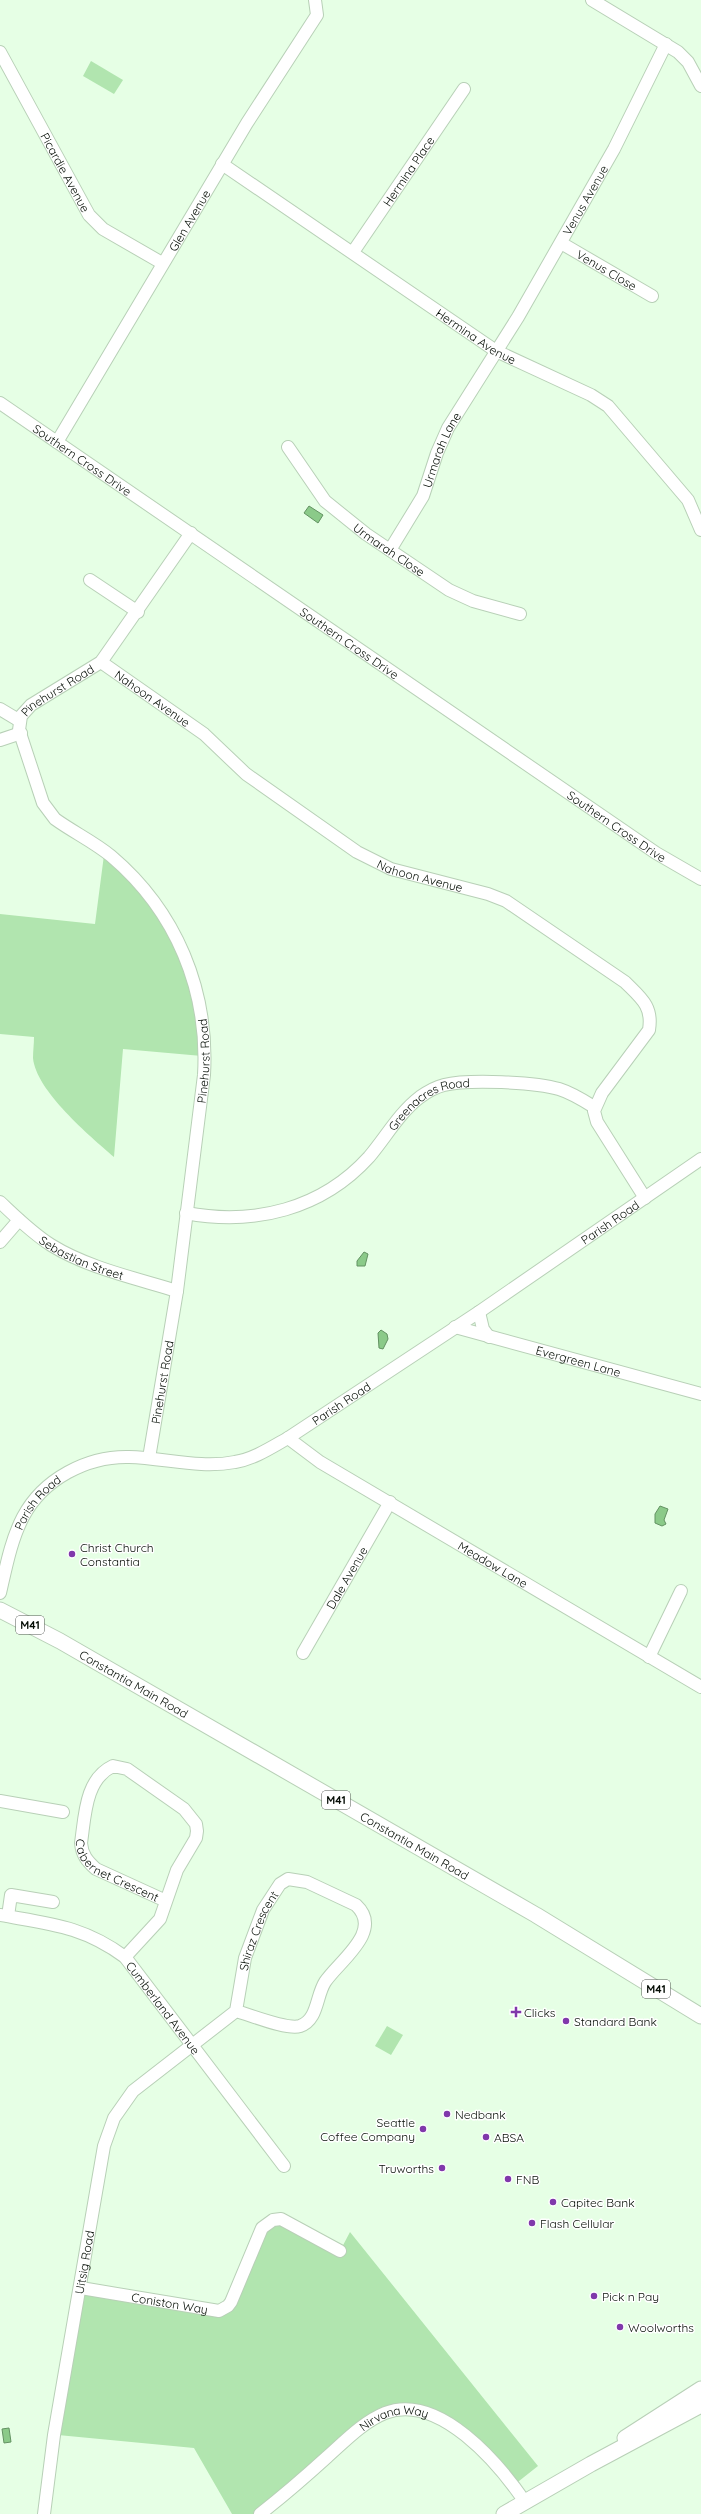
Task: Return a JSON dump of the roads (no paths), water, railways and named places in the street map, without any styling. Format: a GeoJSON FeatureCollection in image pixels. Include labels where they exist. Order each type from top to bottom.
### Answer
{"type":"FeatureCollection","features":[{"type":"Feature","properties":{"kind":"main road","name":"Constantia Main Road"},"geometry":{"type":"LineString","coordinates":[[0,1610],[60,1641],[536,1915],[701,2016]]}},
{"type":"Feature","properties":{"kind":"main road"},"geometry":{"type":"LineString","coordinates":[[591,2464],[648,2421],[701,2389]]}},
{"type":"Feature","properties":{"kind":"main road"},"geometry":{"type":"LineString","coordinates":[[504,2514],[591,2464],[701,2405]]}},
{"type":"Feature","properties":{"kind":"street","name":"Glen Avenue"},"geometry":{"type":"LineString","coordinates":[[57,442],[222,164],[317,15],[315,0]]}},
{"type":"Feature","properties":{"kind":"street"},"geometry":{"type":"LineString","coordinates":[[592,0],[666,44],[688,62],[701,86]]}},
{"type":"Feature","properties":{"kind":"street","name":"Venus Avenue"},"geometry":{"type":"LineString","coordinates":[[496,351],[561,243],[614,149],[666,44]]}},
{"type":"Feature","properties":{"kind":"street","name":"Picardie Avenue"},"geometry":{"type":"LineString","coordinates":[[0,52],[70,184],[89,215],[102,229],[162,263]]}},
{"type":"Feature","properties":{"kind":"street","name":"Hermina Place"},"geometry":{"type":"LineString","coordinates":[[353,252],[464,89]]}},
{"type":"Feature","properties":{"kind":"street","name":"Hermina Avenue"},"geometry":{"type":"LineString","coordinates":[[222,164],[496,351],[591,395],[608,406],[621,418],[696,503],[701,530]]}},
{"type":"Feature","properties":{"kind":"street","name":"Venus Close"},"geometry":{"type":"LineString","coordinates":[[561,243],[652,296]]}},
{"type":"Feature","properties":{"kind":"street","name":"Urmarah Lane"},"geometry":{"type":"LineString","coordinates":[[390,550],[423,496],[437,453],[448,428],[496,351]]}},
{"type":"Feature","properties":{"kind":"street","name":"Southern Cross Drive"},"geometry":{"type":"LineString","coordinates":[[0,403],[656,853],[701,879]]}},
{"type":"Feature","properties":{"kind":"street","name":"Urmarah Close"},"geometry":{"type":"LineString","coordinates":[[288,447],[325,501],[345,518],[449,590],[473,601],[520,614]]}},
{"type":"Feature","properties":{"kind":"street","name":"Pinehurst Road"},"geometry":{"type":"LineString","coordinates":[[149,1458],[177,1291],[206,1053],[199,998],[183,950],[162,912],[133,878],[111,856],[55,819],[48,812],[20,734],[20,721],[23,712],[31,705],[102,662],[138,612],[191,533]]}},
{"type":"Feature","properties":{"kind":"street"},"geometry":{"type":"LineString","coordinates":[[90,580],[138,612]]}},
{"type":"Feature","properties":{"kind":"street","name":"Nahoon Avenue"},"geometry":{"type":"LineString","coordinates":[[102,662],[204,734],[246,774],[357,852],[391,869],[488,894],[506,901],[625,982],[647,1006],[651,1018],[649,1030],[594,1106]]}},
{"type":"Feature","properties":{"kind":"street"},"geometry":{"type":"LineString","coordinates":[[0,709],[20,721]]}},
{"type":"Feature","properties":{"kind":"street"},"geometry":{"type":"LineString","coordinates":[[0,740],[20,734]]}},
{"type":"Feature","properties":{"kind":"street","name":"Greenacres Road"},"geometry":{"type":"LineString","coordinates":[[186,1213],[218,1217],[258,1216],[296,1207],[320,1196],[348,1176],[368,1158],[410,1106],[432,1090],[445,1085],[491,1083],[543,1085],[573,1094],[594,1106]]}},
{"type":"Feature","properties":{"kind":"street"},"geometry":{"type":"LineString","coordinates":[[594,1106],[597,1122],[645,1198]]}},
{"type":"Feature","properties":{"kind":"street","name":"Parish Road"},"geometry":{"type":"LineString","coordinates":[[0,1593],[10,1551],[24,1516],[52,1483],[75,1468],[97,1461],[129,1457],[149,1458],[201,1465],[226,1464],[253,1456],[288,1438],[479,1312],[701,1160]]}},
{"type":"Feature","properties":{"kind":"street","name":"Sebastian Street"},"geometry":{"type":"LineString","coordinates":[[0,1202],[19,1220],[51,1244],[73,1257],[177,1291]]}},
{"type":"Feature","properties":{"kind":"street"},"geometry":{"type":"LineString","coordinates":[[0,1242],[19,1220]]}},
{"type":"Feature","properties":{"kind":"street"},"geometry":{"type":"LineString","coordinates":[[479,1312],[483,1329],[489,1336]]}},
{"type":"Feature","properties":{"kind":"street","name":"Evergreen Lane"},"geometry":{"type":"LineString","coordinates":[[455,1327],[701,1394]]}},
{"type":"Feature","properties":{"kind":"street","name":"Meadow Lane"},"geometry":{"type":"LineString","coordinates":[[288,1438],[320,1462],[701,1687]]}},
{"type":"Feature","properties":{"kind":"street","name":"Dale Avenue"},"geometry":{"type":"LineString","coordinates":[[303,1653],[390,1502]]}},
{"type":"Feature","properties":{"kind":"street"},"geometry":{"type":"LineString","coordinates":[[649,1657],[681,1591]]}},
{"type":"Feature","properties":{"kind":"street","name":"Cabernet Crescent"},"geometry":{"type":"LineString","coordinates":[[125,1958],[155,1927],[166,1901],[177,1870],[196,1838],[196,1824],[184,1810],[127,1769],[113,1766],[96,1778],[91,1790],[81,1843],[82,1851],[87,1861],[96,1869],[166,1901]]}},
{"type":"Feature","properties":{"kind":"street"},"geometry":{"type":"LineString","coordinates":[[0,1801],[63,1812]]}},
{"type":"Feature","properties":{"kind":"street","name":"Shiraz Crescent"},"geometry":{"type":"LineString","coordinates":[[288,1879],[307,1882],[356,1905],[363,1911],[365,1919],[364,1932],[325,1982],[313,2015],[307,2022],[293,2027],[236,2011],[250,1944],[263,1910],[280,1884],[288,1879]]}},
{"type":"Feature","properties":{"kind":"street"},"geometry":{"type":"LineString","coordinates":[[4,1916],[5,1894],[53,1902]]}},
{"type":"Feature","properties":{"kind":"street","name":"Cumberland Avenue"},"geometry":{"type":"LineString","coordinates":[[4,1916],[59,1925],[84,1932],[106,1943],[125,1958],[284,2166]]}},
{"type":"Feature","properties":{"kind":"street"},"geometry":{"type":"LineString","coordinates":[[192,2045],[236,2011]]}},
{"type":"Feature","properties":{"kind":"street","name":"Uitsig Road"},"geometry":{"type":"LineString","coordinates":[[44,2514],[54,2435],[81,2288],[107,2131],[120,2108],[133,2091],[192,2045]]}},
{"type":"Feature","properties":{"kind":"street","name":"Coniston Way"},"geometry":{"type":"LineString","coordinates":[[81,2288],[219,2311],[228,2306],[231,2302],[258,2234],[268,2223],[280,2219],[340,2251]]}},
{"type":"Feature","properties":{"kind":"street","name":"Nirvana Way"},"geometry":{"type":"LineString","coordinates":[[260,2514],[365,2424],[387,2412],[408,2410],[432,2416],[467,2436],[504,2471],[525,2502]]}},
{"type":"Feature","properties":{"kind":"place","name":"Christ Church Constantia"},"geometry":{"type":"Point","coordinates":[72,1554]}},
{"type":"Feature","properties":{"kind":"place","name":"Clicks"},"geometry":{"type":"Point","coordinates":[516,2012]}},
{"type":"Feature","properties":{"kind":"place","name":"Standard Bank"},"geometry":{"type":"Point","coordinates":[566,2021]}},
{"type":"Feature","properties":{"kind":"place","name":"Nedbank"},"geometry":{"type":"Point","coordinates":[447,2114]}},
{"type":"Feature","properties":{"kind":"place","name":"Seattle Coffee Company"},"geometry":{"type":"Point","coordinates":[423,2129]}},
{"type":"Feature","properties":{"kind":"place","name":"ABSA"},"geometry":{"type":"Point","coordinates":[486,2137]}},
{"type":"Feature","properties":{"kind":"place","name":"Truworths"},"geometry":{"type":"Point","coordinates":[442,2168]}},
{"type":"Feature","properties":{"kind":"place","name":"FNB"},"geometry":{"type":"Point","coordinates":[508,2179]}},
{"type":"Feature","properties":{"kind":"place","name":"Capitec Bank"},"geometry":{"type":"Point","coordinates":[553,2202]}},
{"type":"Feature","properties":{"kind":"place","name":"Flash Cellular"},"geometry":{"type":"Point","coordinates":[532,2223]}},
{"type":"Feature","properties":{"kind":"place","name":"Pick n Pay"},"geometry":{"type":"Point","coordinates":[594,2296]}},
{"type":"Feature","properties":{"kind":"place","name":"Woolworths"},"geometry":{"type":"Point","coordinates":[620,2327]}}]}
